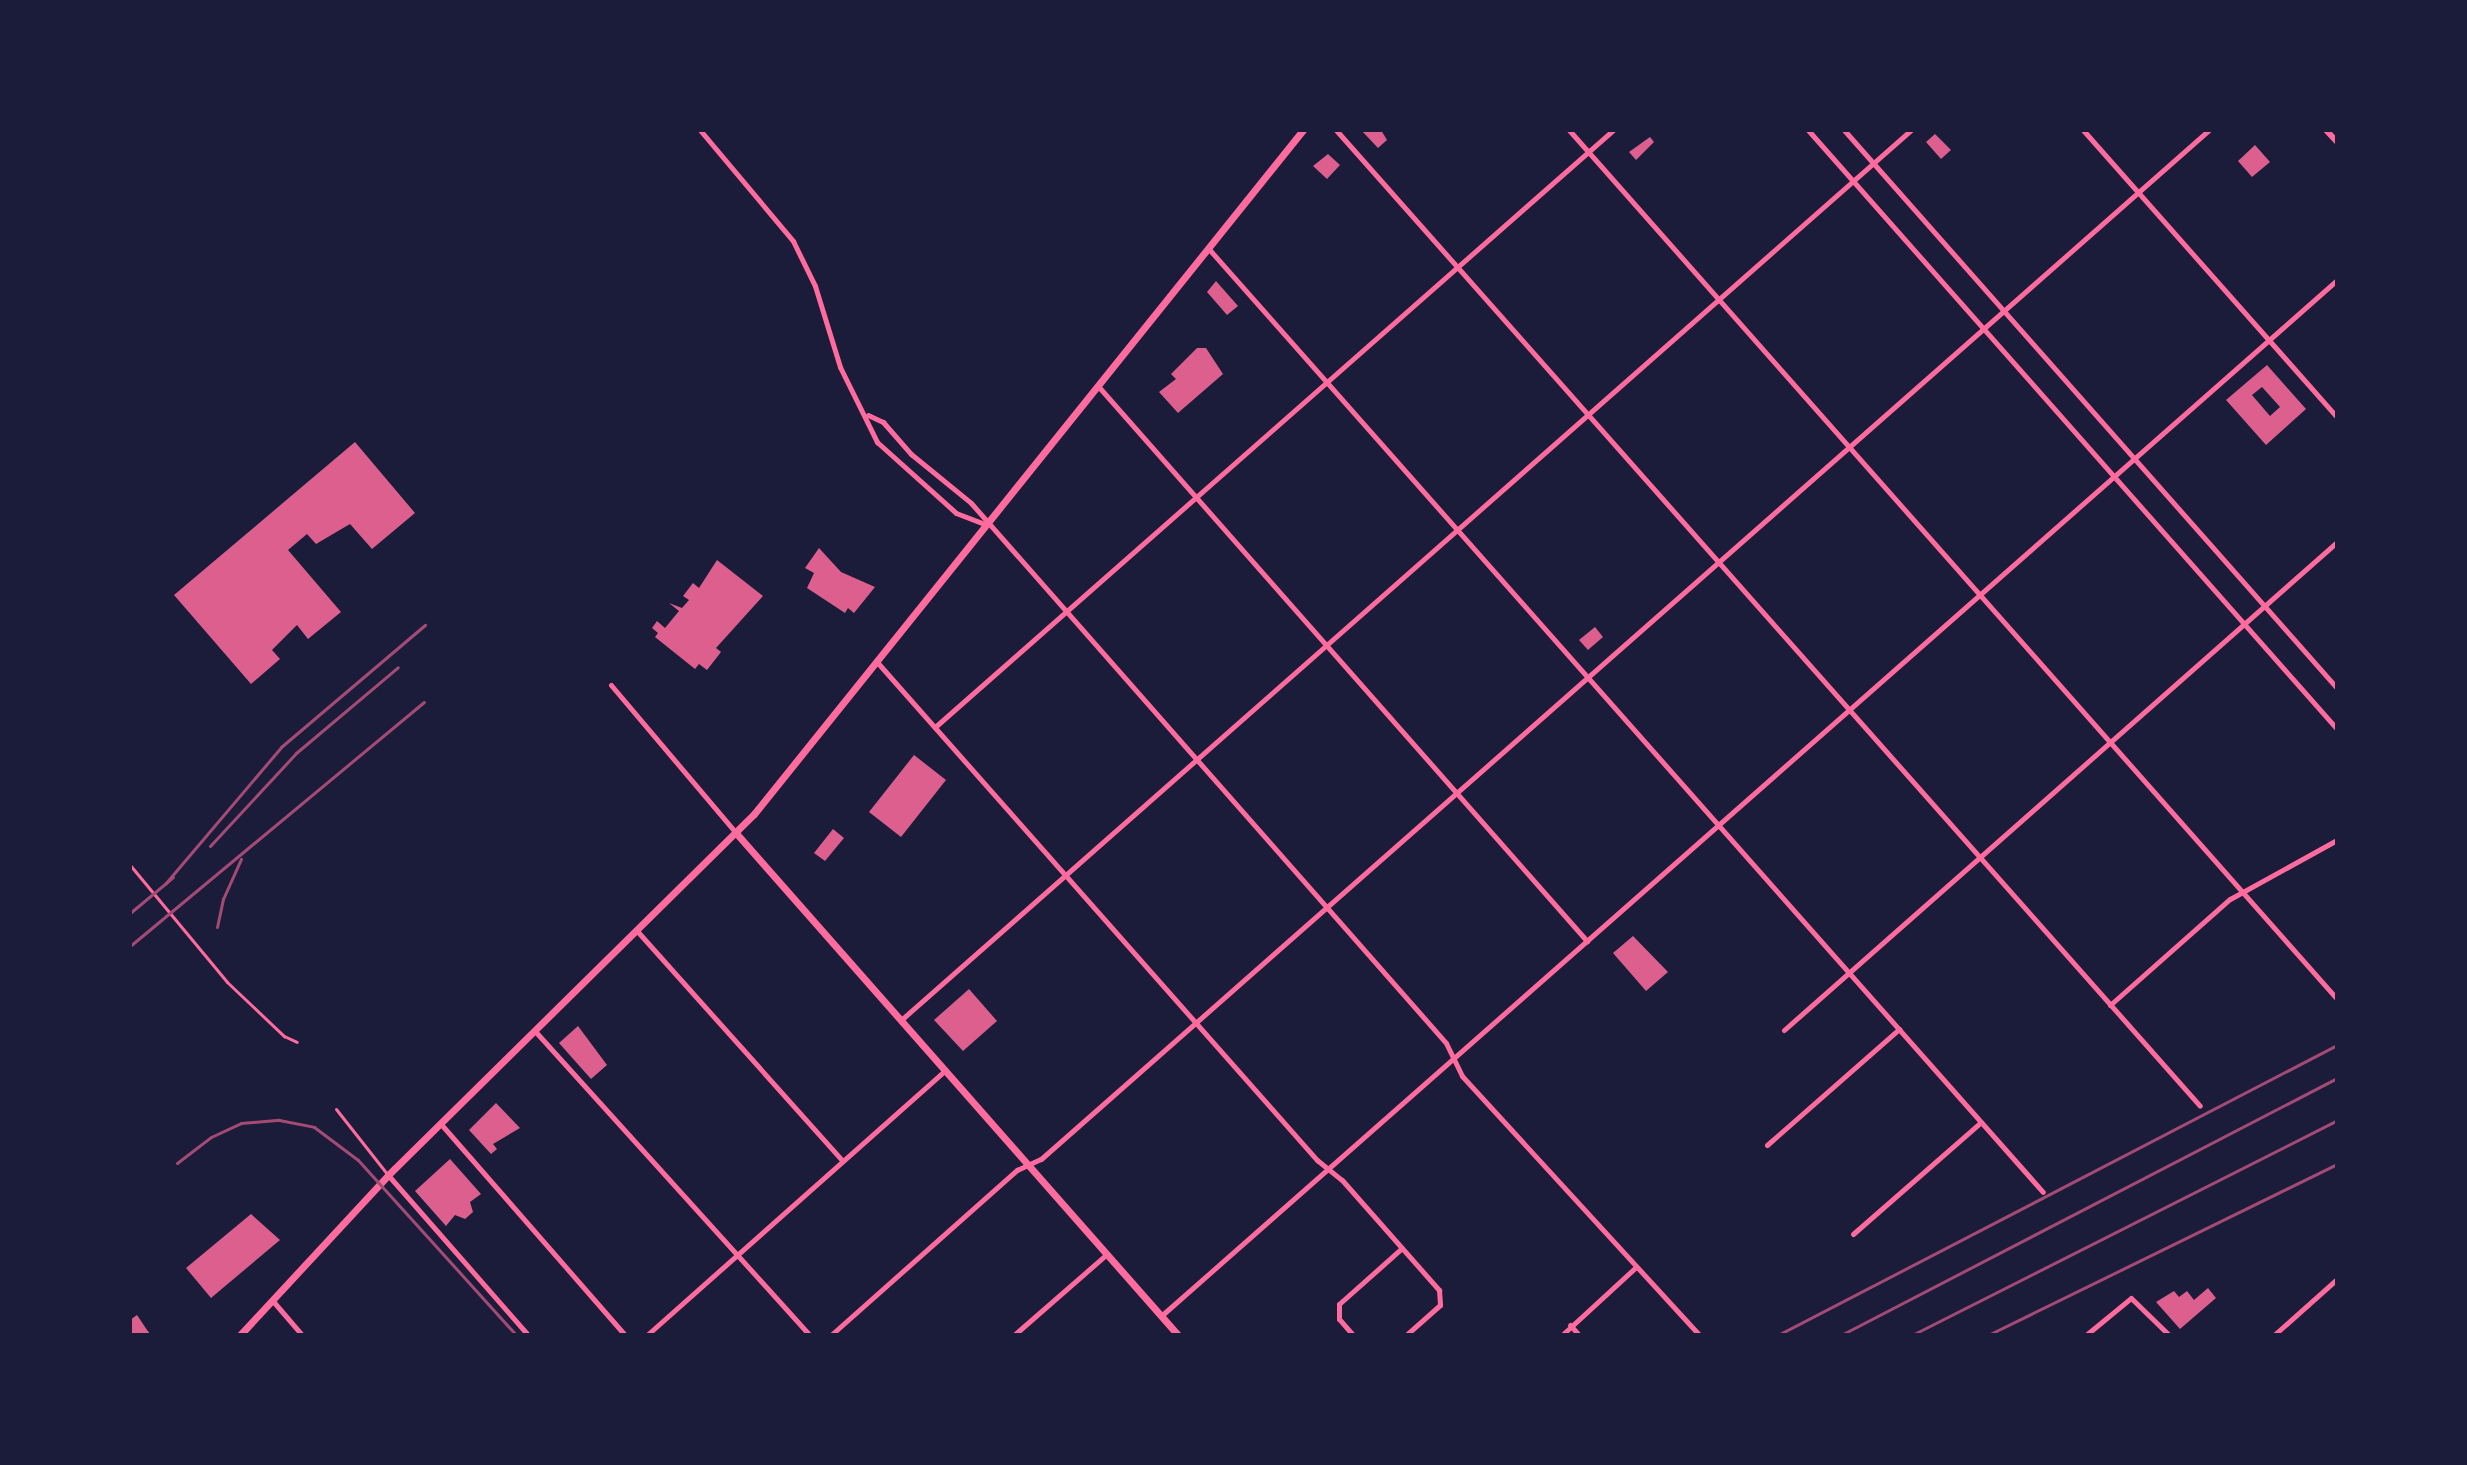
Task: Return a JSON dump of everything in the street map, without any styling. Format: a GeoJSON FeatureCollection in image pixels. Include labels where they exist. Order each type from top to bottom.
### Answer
{"type":"FeatureCollection","features":[{"type":"Feature","properties":{"kind":"main road"},"geometry":{"type":"LineString","coordinates":[[240,1335],[439,1123],[736,833],[1303,130]]}},
{"type":"Feature","properties":{"kind":"main road"},"geometry":{"type":"LineString","coordinates":[[736,833],[1178,1335]]}},
{"type":"Feature","properties":{"kind":"street"},"geometry":{"type":"LineString","coordinates":[[700,130],[793,241],[815,286],[840,367],[868,415],[870,432],[893,460],[956,513],[986,525]]}},
{"type":"Feature","properties":{"kind":"street"},"geometry":{"type":"LineString","coordinates":[[1336,130],[2200,1106]]}},
{"type":"Feature","properties":{"kind":"street"},"geometry":{"type":"LineString","coordinates":[[1569,130],[2337,999]]}},
{"type":"Feature","properties":{"kind":"street"},"geometry":{"type":"LineString","coordinates":[[935,727],[1613,130]]}},
{"type":"Feature","properties":{"kind":"street"},"geometry":{"type":"LineString","coordinates":[[1808,130],[2337,729]]}},
{"type":"Feature","properties":{"kind":"street"},"geometry":{"type":"LineString","coordinates":[[1844,130],[2337,688]]}},
{"type":"Feature","properties":{"kind":"street"},"geometry":{"type":"LineString","coordinates":[[901,1020],[1911,130]]}},
{"type":"Feature","properties":{"kind":"street"},"geometry":{"type":"LineString","coordinates":[[2083,130],[2337,417]]}},
{"type":"Feature","properties":{"kind":"street"},"geometry":{"type":"LineString","coordinates":[[831,1335],[974,1207],[1029,1165],[1196,1023],[2209,130]]}},
{"type":"Feature","properties":{"kind":"street"},"geometry":{"type":"LineString","coordinates":[[2326,130],[2337,142]]}},
{"type":"Feature","properties":{"kind":"street"},"geometry":{"type":"LineString","coordinates":[[1208,248],[2043,1192]]}},
{"type":"Feature","properties":{"kind":"street"},"geometry":{"type":"LineString","coordinates":[[1161,1316],[2337,280]]}},
{"type":"Feature","properties":{"kind":"street"},"geometry":{"type":"LineString","coordinates":[[1098,386],[1587,941]]}},
{"type":"Feature","properties":{"kind":"street"},"geometry":{"type":"LineString","coordinates":[[868,415],[883,422],[911,454],[971,503],[986,525],[1446,1043],[1473,1088],[1699,1335]]}},
{"type":"Feature","properties":{"kind":"street"},"geometry":{"type":"LineString","coordinates":[[1784,1030],[2337,542]]}},
{"type":"Feature","properties":{"kind":"street"},"geometry":{"type":"LineString","coordinates":[[877,662],[1442,1296],[1437,1308],[1406,1335]]}},
{"type":"Feature","properties":{"kind":"street"},"geometry":{"type":"LineString","coordinates":[[611,685],[736,833]]}},
{"type":"Feature","properties":{"kind":"street"},"geometry":{"type":"LineString","coordinates":[[2110,1005],[2243,892],[2337,840]]}},
{"type":"Feature","properties":{"kind":"street"},"geometry":{"type":"LineString","coordinates":[[638,932],[843,1161]]}},
{"type":"Feature","properties":{"kind":"street"},"geometry":{"type":"LineString","coordinates":[[1767,1145],[1899,1029]]}},
{"type":"Feature","properties":{"kind":"street"},"geometry":{"type":"LineString","coordinates":[[534,1030],[810,1335]]}},
{"type":"Feature","properties":{"kind":"street"},"geometry":{"type":"LineString","coordinates":[[647,1335],[946,1070]]}},
{"type":"Feature","properties":{"kind":"street"},"geometry":{"type":"LineString","coordinates":[[1853,1234],[1981,1122]]}},
{"type":"Feature","properties":{"kind":"street"},"geometry":{"type":"LineString","coordinates":[[439,1123],[625,1335]]}},
{"type":"Feature","properties":{"kind":"street"},"geometry":{"type":"LineString","coordinates":[[388,1175],[528,1335]]}},
{"type":"Feature","properties":{"kind":"street"},"geometry":{"type":"LineString","coordinates":[[1353,1335],[1339,1319],[1339,1304],[1402,1248]]}},
{"type":"Feature","properties":{"kind":"street"},"geometry":{"type":"LineString","coordinates":[[1014,1335],[1107,1254]]}},
{"type":"Feature","properties":{"kind":"street"},"geometry":{"type":"LineString","coordinates":[[1562,1335],[1636,1267]]}},
{"type":"Feature","properties":{"kind":"street"},"geometry":{"type":"LineString","coordinates":[[2274,1335],[2337,1279]]}},
{"type":"Feature","properties":{"kind":"street"},"geometry":{"type":"LineString","coordinates":[[2086,1335],[2131,1298],[2169,1335]]}},
{"type":"Feature","properties":{"kind":"street"},"geometry":{"type":"LineString","coordinates":[[272,1300],[302,1335]]}},
{"type":"Feature","properties":{"kind":"street"},"geometry":{"type":"LineString","coordinates":[[1570,1325],[1579,1335]]}},
{"type":"Feature","properties":{"kind":"lane"},"geometry":{"type":"LineString","coordinates":[[130,865],[227,982],[284,1036],[297,1042]]}},
{"type":"Feature","properties":{"kind":"lane"},"geometry":{"type":"LineString","coordinates":[[336,1109],[388,1175]]}},
{"type":"Feature","properties":{"kind":"building"},"geometry":{"type":"Polygon","coordinates":[[[1361,130],[1381,130],[1387,140],[1378,148],[1361,130]]]}},
{"type":"Feature","properties":{"kind":"building"},"geometry":{"type":"Polygon","coordinates":[[[1935,134],[1951,150],[1941,159],[1926,142],[1935,134]]]}},
{"type":"Feature","properties":{"kind":"building"},"geometry":{"type":"Polygon","coordinates":[[[1650,137],[1654,142],[1636,160],[1629,152],[1650,137]]]}},
{"type":"Feature","properties":{"kind":"building"},"geometry":{"type":"Polygon","coordinates":[[[2255,145],[2270,162],[2252,177],[2238,161],[2255,145]]]}},
{"type":"Feature","properties":{"kind":"building"},"geometry":{"type":"Polygon","coordinates":[[[1328,154],[1340,165],[1327,179],[1313,166],[1328,154]]]}},
{"type":"Feature","properties":{"kind":"building"},"geometry":{"type":"Polygon","coordinates":[[[1216,281],[1238,306],[1227,315],[1207,292],[1216,281]]]}},
{"type":"Feature","properties":{"kind":"building"},"geometry":{"type":"Polygon","coordinates":[[[1197,348],[1206,348],[1223,374],[1178,413],[1159,392],[1176,379],[1171,374],[1197,348]]]}},
{"type":"Feature","properties":{"kind":"building"},"geometry":{"type":"Polygon","coordinates":[[[2267,365],[2306,409],[2266,445],[2226,400],[2267,365]],[[2262,387],[2252,395],[2270,416],[2280,407],[2262,387]]]}},
{"type":"Feature","properties":{"kind":"building"},"geometry":{"type":"Polygon","coordinates":[[[355,442],[415,513],[372,549],[350,524],[316,544],[307,534],[288,550],[341,612],[308,639],[297,625],[272,650],[280,659],[251,684],[174,595],[355,442]]]}},
{"type":"Feature","properties":{"kind":"building"},"geometry":{"type":"Polygon","coordinates":[[[819,548],[841,572],[875,587],[854,613],[848,608],[845,613],[807,588],[814,573],[805,568],[819,548]]]}},
{"type":"Feature","properties":{"kind":"building"},"geometry":{"type":"Polygon","coordinates":[[[717,560],[763,596],[716,648],[721,652],[707,670],[699,664],[695,669],[655,637],[658,633],[652,628],[657,621],[665,628],[679,611],[669,603],[682,608],[689,600],[683,596],[693,583],[699,588],[717,560]]]}},
{"type":"Feature","properties":{"kind":"building"},"geometry":{"type":"Polygon","coordinates":[[[1595,627],[1603,637],[1588,650],[1579,640],[1595,627]]]}},
{"type":"Feature","properties":{"kind":"building"},"geometry":{"type":"Polygon","coordinates":[[[914,755],[946,780],[901,837],[869,812],[914,755]]]}},
{"type":"Feature","properties":{"kind":"building"},"geometry":{"type":"Polygon","coordinates":[[[833,829],[844,838],[825,861],[814,853],[833,829]]]}},
{"type":"Feature","properties":{"kind":"building"},"geometry":{"type":"Polygon","coordinates":[[[1633,936],[1668,972],[1646,991],[1613,953],[1633,936]]]}},
{"type":"Feature","properties":{"kind":"building"},"geometry":{"type":"Polygon","coordinates":[[[969,989],[997,1021],[963,1051],[934,1020],[969,989]]]}},
{"type":"Feature","properties":{"kind":"building"},"geometry":{"type":"Polygon","coordinates":[[[578,1026],[607,1065],[591,1079],[559,1043],[578,1026]]]}},
{"type":"Feature","properties":{"kind":"building"},"geometry":{"type":"Polygon","coordinates":[[[496,1103],[520,1128],[493,1144],[497,1149],[491,1154],[469,1130],[496,1103]]]}},
{"type":"Feature","properties":{"kind":"building"},"geometry":{"type":"Polygon","coordinates":[[[450,1159],[481,1194],[470,1202],[473,1212],[465,1219],[455,1215],[446,1226],[415,1191],[450,1159]]]}},
{"type":"Feature","properties":{"kind":"building"},"geometry":{"type":"Polygon","coordinates":[[[251,1214],[280,1240],[211,1298],[186,1268],[251,1214]]]}},
{"type":"Feature","properties":{"kind":"building"},"geometry":{"type":"Polygon","coordinates":[[[2208,1288],[2216,1298],[2180,1329],[2156,1302],[2174,1291],[2179,1297],[2187,1291],[2194,1300],[2208,1288]]]}},
{"type":"Feature","properties":{"kind":"building"},"geometry":{"type":"Polygon","coordinates":[[[137,1315],[151,1335],[130,1335],[130,1320],[137,1315]]]}},
{"type":"Feature","properties":{"kind":"railway"},"geometry":{"type":"LineString","coordinates":[[165,884],[281,747],[425,625]]}},
{"type":"Feature","properties":{"kind":"railway"},"geometry":{"type":"LineString","coordinates":[[210,846],[296,753],[398,667]]}},
{"type":"Feature","properties":{"kind":"railway"},"geometry":{"type":"LineString","coordinates":[[130,946],[424,702]]}},
{"type":"Feature","properties":{"kind":"railway"},"geometry":{"type":"LineString","coordinates":[[217,927],[223,899],[241,859]]}},
{"type":"Feature","properties":{"kind":"railway"},"geometry":{"type":"LineString","coordinates":[[130,913],[173,877]]}},
{"type":"Feature","properties":{"kind":"railway"},"geometry":{"type":"LineString","coordinates":[[1778,1335],[2337,1045]]}},
{"type":"Feature","properties":{"kind":"railway"},"geometry":{"type":"LineString","coordinates":[[1841,1335],[2337,1078]]}},
{"type":"Feature","properties":{"kind":"railway"},"geometry":{"type":"LineString","coordinates":[[177,1163],[211,1137],[241,1123],[279,1120],[314,1127],[358,1160],[516,1335]]}},
{"type":"Feature","properties":{"kind":"railway"},"geometry":{"type":"LineString","coordinates":[[1912,1335],[2337,1120]]}},
{"type":"Feature","properties":{"kind":"railway"},"geometry":{"type":"LineString","coordinates":[[1988,1335],[2337,1164]]}}]}
